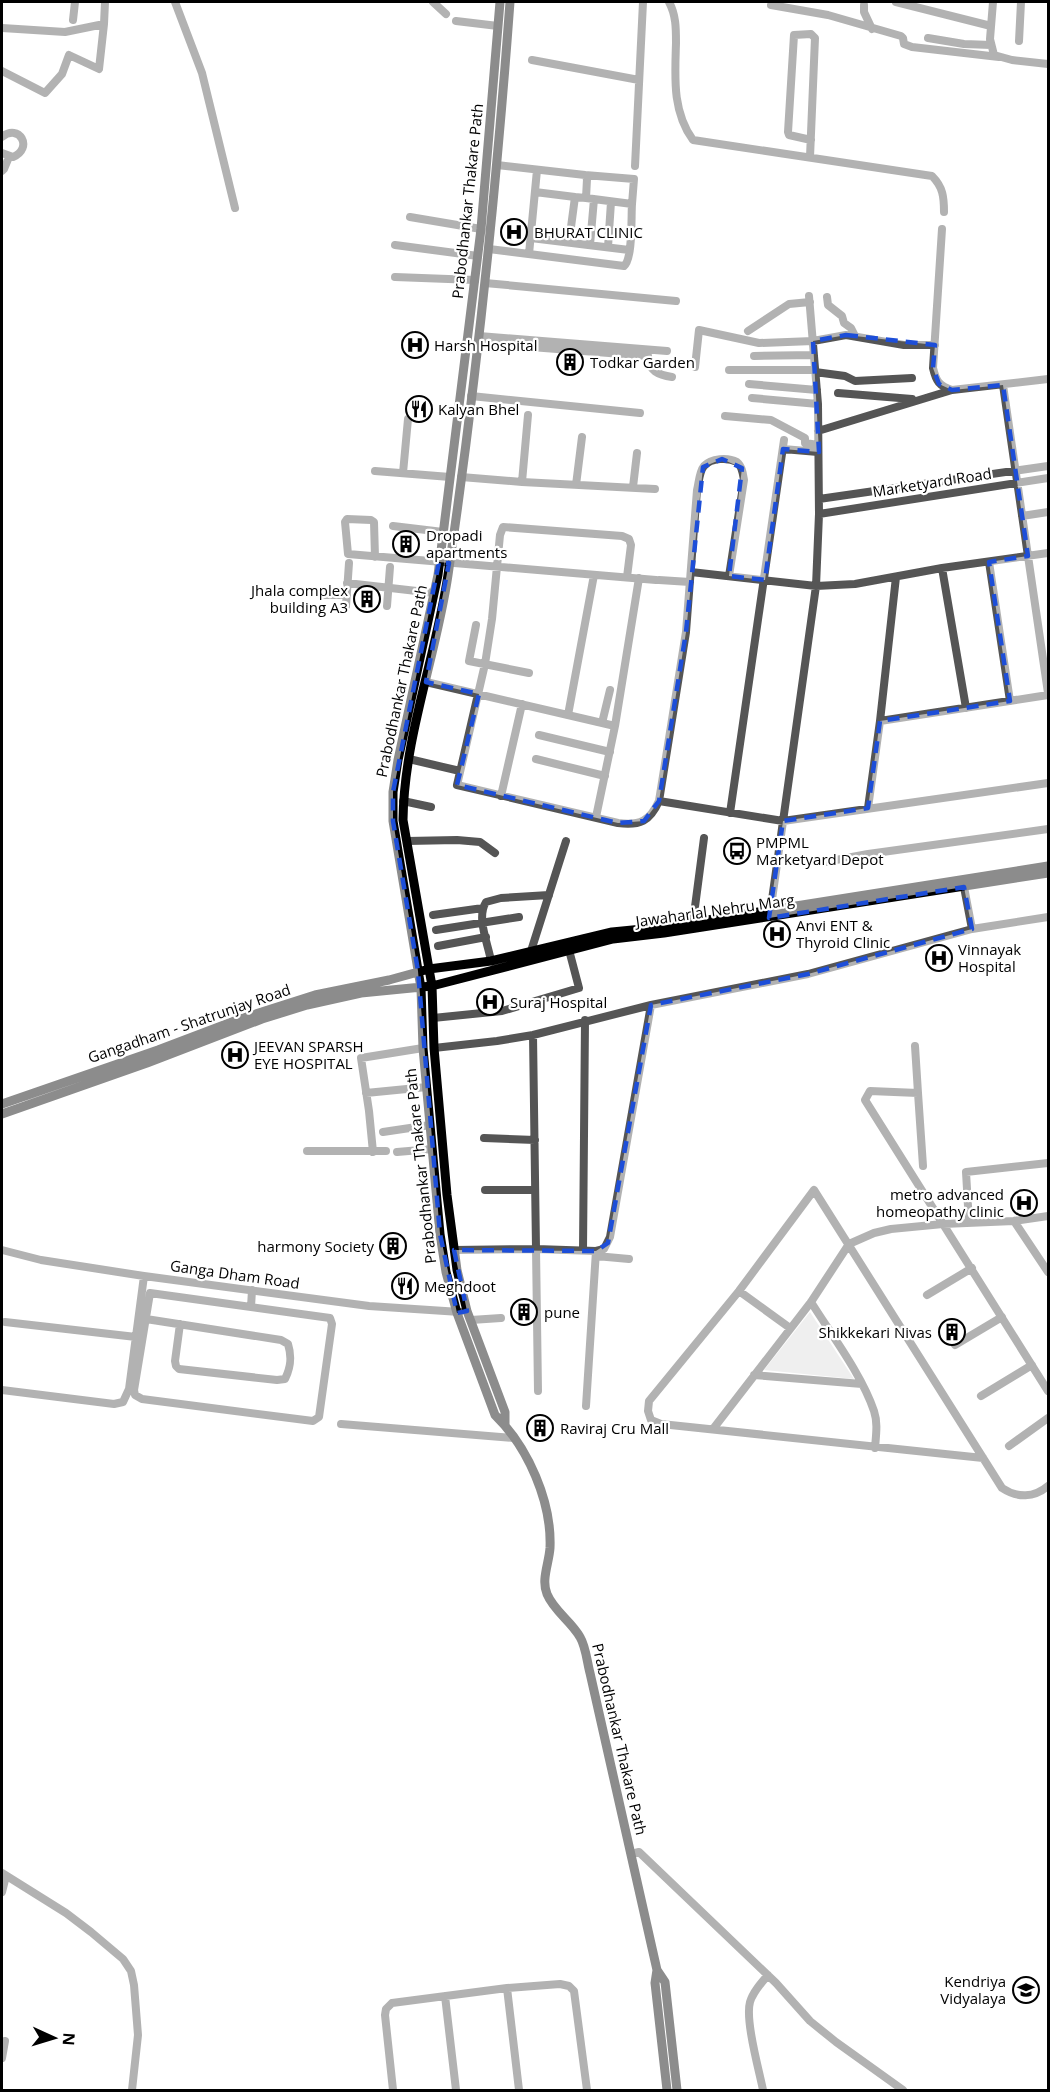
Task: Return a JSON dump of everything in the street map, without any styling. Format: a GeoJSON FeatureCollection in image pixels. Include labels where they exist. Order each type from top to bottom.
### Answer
{"type":"FeatureCollection","features":[{"type":"Feature","properties":{"kind":"main road","name":"Prabodhankar Thakare Path"},"geometry":{"type":"LineString","coordinates":[[500,2],[488,213],[489,249],[450,562],[409,759],[404,820],[432,986],[434,1048],[454,1250],[469,1316],[505,1412],[505,1425]]}},
{"type":"Feature","properties":{"kind":"main road","name":"Prabodhankar Thakare Path"},"geometry":{"type":"LineString","coordinates":[[510,2],[497,165],[488,213],[481,229],[439,562],[398,760],[393,792],[393,821],[421,988],[423,1048],[440,1234],[446,1272],[457,1313],[495,1415],[505,1425],[528,1462],[540,1490],[549,1537],[546,1591],[552,1605],[581,1639],[657,1970],[665,1982],[677,2091]]}},
{"type":"Feature","properties":{"kind":"main road","name":"Jawaharlal Nehru Marg"},"geometry":{"type":"LineString","coordinates":[[389,985],[418,971],[429,969],[491,961],[531,951],[664,933],[1048,866]]}},
{"type":"Feature","properties":{"kind":"main road","name":"Jawaharlal Nehru Marg"},"geometry":{"type":"LineString","coordinates":[[389,985],[421,988],[477,976],[572,947],[612,932],[770,914],[1048,873]]}},
{"type":"Feature","properties":{"kind":"main road","name":"Gangadham - Shatrunjay Road"},"geometry":{"type":"LineString","coordinates":[[2,1104],[237,1020],[315,995],[389,985]]}},
{"type":"Feature","properties":{"kind":"main road","name":"Gangadham - Shatrunjay Road"},"geometry":{"type":"LineString","coordinates":[[2,1114],[262,1019],[307,1005],[389,985]]}},
{"type":"Feature","properties":{"kind":"main road","name":"Prabodhankar Thakare Path"},"geometry":{"type":"LineString","coordinates":[[657,1970],[655,1983],[667,2091]]}},
{"type":"Feature","properties":{"kind":"street"},"geometry":{"type":"LineString","coordinates":[[73,20],[75,2]]}},
{"type":"Feature","properties":{"kind":"street"},"geometry":{"type":"LineString","coordinates":[[2,71],[45,93],[62,74],[69,55],[99,69],[105,2]]}},
{"type":"Feature","properties":{"kind":"street"},"geometry":{"type":"LineString","coordinates":[[175,2],[202,73],[235,208]]}},
{"type":"Feature","properties":{"kind":"street"},"geometry":{"type":"LineString","coordinates":[[433,2],[446,14]]}},
{"type":"Feature","properties":{"kind":"street"},"geometry":{"type":"LineString","coordinates":[[635,166],[642,2]]}},
{"type":"Feature","properties":{"kind":"street"},"geometry":{"type":"LineString","coordinates":[[669,2],[675,13],[676,26],[675,90],[680,117],[693,140],[932,176],[939,183],[944,196],[944,212]]}},
{"type":"Feature","properties":{"kind":"street"},"geometry":{"type":"LineString","coordinates":[[896,2],[991,26]]}},
{"type":"Feature","properties":{"kind":"street"},"geometry":{"type":"LineString","coordinates":[[993,2],[991,45],[994,55],[999,57]]}},
{"type":"Feature","properties":{"kind":"street"},"geometry":{"type":"LineString","coordinates":[[1019,40],[1021,2]]}},
{"type":"Feature","properties":{"kind":"street"},"geometry":{"type":"LineString","coordinates":[[771,5],[828,15],[901,36],[904,44],[912,47],[1048,64]]}},
{"type":"Feature","properties":{"kind":"street"},"geometry":{"type":"LineString","coordinates":[[864,5],[864,12],[872,29]]}},
{"type":"Feature","properties":{"kind":"street"},"geometry":{"type":"LineString","coordinates":[[456,21],[498,26]]}},
{"type":"Feature","properties":{"kind":"street"},"geometry":{"type":"LineString","coordinates":[[2,28],[65,32],[104,24]]}},
{"type":"Feature","properties":{"kind":"street"},"geometry":{"type":"LineString","coordinates":[[810,157],[811,140],[815,38],[811,34],[800,33],[794,35],[788,132],[794,138],[811,140]]}},
{"type":"Feature","properties":{"kind":"street"},"geometry":{"type":"LineString","coordinates":[[928,38],[964,44],[991,45]]}},
{"type":"Feature","properties":{"kind":"street"},"geometry":{"type":"LineString","coordinates":[[532,60],[639,80]]}},
{"type":"Feature","properties":{"kind":"street"},"geometry":{"type":"LineString","coordinates":[[2,137],[7,133],[15,133],[23,141],[21,153],[13,158],[5,155],[2,171]]}},
{"type":"Feature","properties":{"kind":"street"},"geometry":{"type":"LineString","coordinates":[[489,249],[624,266],[628,262],[634,179],[497,165]]}},
{"type":"Feature","properties":{"kind":"street"},"geometry":{"type":"LineString","coordinates":[[529,254],[537,170]]}},
{"type":"Feature","properties":{"kind":"street"},"geometry":{"type":"LineString","coordinates":[[585,175],[590,199],[590,245]]}},
{"type":"Feature","properties":{"kind":"street"},"geometry":{"type":"LineString","coordinates":[[535,192],[632,204]]}},
{"type":"Feature","properties":{"kind":"street"},"geometry":{"type":"LineString","coordinates":[[569,242],[575,197]]}},
{"type":"Feature","properties":{"kind":"street"},"geometry":{"type":"LineString","coordinates":[[608,247],[611,202]]}},
{"type":"Feature","properties":{"kind":"street"},"geometry":{"type":"LineString","coordinates":[[410,217],[481,229]]}},
{"type":"Feature","properties":{"kind":"street"},"geometry":{"type":"LineString","coordinates":[[942,229],[933,368],[935,379],[939,384],[952,390]]}},
{"type":"Feature","properties":{"kind":"street"},"geometry":{"type":"LineString","coordinates":[[531,238],[629,250]]}},
{"type":"Feature","properties":{"kind":"street"},"geometry":{"type":"LineString","coordinates":[[395,245],[478,256]]}},
{"type":"Feature","properties":{"kind":"street"},"geometry":{"type":"LineString","coordinates":[[395,277],[475,280]]}},
{"type":"Feature","properties":{"kind":"street"},"geometry":{"type":"LineString","coordinates":[[485,283],[676,301]]}},
{"type":"Feature","properties":{"kind":"street"},"geometry":{"type":"LineString","coordinates":[[827,297],[828,305],[842,316],[844,323],[851,328],[855,336]]}},
{"type":"Feature","properties":{"kind":"street"},"geometry":{"type":"LineString","coordinates":[[748,331],[789,304],[809,299],[818,404],[819,514],[816,586],[770,914]]}},
{"type":"Feature","properties":{"kind":"street"},"geometry":{"type":"LineString","coordinates":[[695,367],[699,330],[759,343],[813,341],[834,336],[855,336],[904,345],[935,345]]}},
{"type":"Feature","properties":{"kind":"street"},"geometry":{"type":"LineString","coordinates":[[478,339],[667,351]]}},
{"type":"Feature","properties":{"kind":"street"},"geometry":{"type":"LineString","coordinates":[[478,339],[648,356],[648,364],[653,371],[672,377]]}},
{"type":"Feature","properties":{"kind":"street"},"geometry":{"type":"LineString","coordinates":[[754,356],[814,355]]}},
{"type":"Feature","properties":{"kind":"street"},"geometry":{"type":"LineString","coordinates":[[729,370],[815,371],[845,376],[855,381],[912,378]]}},
{"type":"Feature","properties":{"kind":"street"},"geometry":{"type":"LineString","coordinates":[[818,431],[952,390],[1048,379]]}},
{"type":"Feature","properties":{"kind":"street"},"geometry":{"type":"LineString","coordinates":[[749,384],[817,390]]}},
{"type":"Feature","properties":{"kind":"street"},"geometry":{"type":"LineString","coordinates":[[880,721],[1048,694],[1003,385]]}},
{"type":"Feature","properties":{"kind":"street"},"geometry":{"type":"LineString","coordinates":[[838,393],[915,401]]}},
{"type":"Feature","properties":{"kind":"street"},"geometry":{"type":"LineString","coordinates":[[471,396],[640,413]]}},
{"type":"Feature","properties":{"kind":"street"},"geometry":{"type":"LineString","coordinates":[[752,398],[818,404]]}},
{"type":"Feature","properties":{"kind":"street"},"geometry":{"type":"LineString","coordinates":[[522,482],[528,415]]}},
{"type":"Feature","properties":{"kind":"street"},"geometry":{"type":"LineString","coordinates":[[725,416],[771,420],[805,438],[805,443],[818,448]]}},
{"type":"Feature","properties":{"kind":"street"},"geometry":{"type":"LineString","coordinates":[[403,473],[408,419]]}},
{"type":"Feature","properties":{"kind":"street"},"geometry":{"type":"LineString","coordinates":[[576,485],[582,437]]}},
{"type":"Feature","properties":{"kind":"street"},"geometry":{"type":"LineString","coordinates":[[730,813],[784,440]]}},
{"type":"Feature","properties":{"kind":"street"},"geometry":{"type":"LineString","coordinates":[[783,449],[818,448]]}},
{"type":"Feature","properties":{"kind":"street"},"geometry":{"type":"LineString","coordinates":[[633,487],[637,453]]}},
{"type":"Feature","properties":{"kind":"street"},"geometry":{"type":"LineString","coordinates":[[627,577],[631,545],[628,539],[622,536],[503,527],[496,567],[492,620],[479,694],[457,785],[596,818],[630,824],[644,821],[653,813],[659,801],[686,632],[700,474],[703,467],[711,461],[722,459],[736,462],[742,468],[744,480],[729,576]]}},
{"type":"Feature","properties":{"kind":"street","name":"Marketyard Road"},"geometry":{"type":"LineString","coordinates":[[819,499],[1048,466]]}},
{"type":"Feature","properties":{"kind":"street"},"geometry":{"type":"LineString","coordinates":[[375,471],[450,477]]}},
{"type":"Feature","properties":{"kind":"street"},"geometry":{"type":"LineString","coordinates":[[461,477],[655,489]]}},
{"type":"Feature","properties":{"kind":"street","name":"Marketyard Road"},"geometry":{"type":"LineString","coordinates":[[819,514],[1048,478]]}},
{"type":"Feature","properties":{"kind":"street"},"geometry":{"type":"LineString","coordinates":[[1022,516],[1048,512]]}},
{"type":"Feature","properties":{"kind":"street"},"geometry":{"type":"LineString","coordinates":[[375,556],[376,526],[374,522],[347,519],[345,522],[348,555],[690,582]]}},
{"type":"Feature","properties":{"kind":"street"},"geometry":{"type":"LineString","coordinates":[[393,526],[443,532]]}},
{"type":"Feature","properties":{"kind":"street"},"geometry":{"type":"LineString","coordinates":[[691,572],[816,586],[855,584],[942,568],[1048,553]]}},
{"type":"Feature","properties":{"kind":"street"},"geometry":{"type":"LineString","coordinates":[[989,562],[1010,701]]}},
{"type":"Feature","properties":{"kind":"street"},"geometry":{"type":"LineString","coordinates":[[346,606],[349,563]]}},
{"type":"Feature","properties":{"kind":"street"},"geometry":{"type":"LineString","coordinates":[[387,606],[390,567]]}},
{"type":"Feature","properties":{"kind":"street"},"geometry":{"type":"LineString","coordinates":[[942,568],[966,708]]}},
{"type":"Feature","properties":{"kind":"street"},"geometry":{"type":"LineString","coordinates":[[568,715],[594,575]]}},
{"type":"Feature","properties":{"kind":"street"},"geometry":{"type":"LineString","coordinates":[[868,808],[896,577]]}},
{"type":"Feature","properties":{"kind":"street"},"geometry":{"type":"LineString","coordinates":[[596,818],[615,726],[639,578]]}},
{"type":"Feature","properties":{"kind":"street"},"geometry":{"type":"LineString","coordinates":[[347,583],[434,593]]}},
{"type":"Feature","properties":{"kind":"street"},"geometry":{"type":"LineString","coordinates":[[323,595],[347,595]]}},
{"type":"Feature","properties":{"kind":"street"},"geometry":{"type":"LineString","coordinates":[[476,625],[469,661],[529,673]]}},
{"type":"Feature","properties":{"kind":"street"},"geometry":{"type":"LineString","coordinates":[[426,682],[615,726]]}},
{"type":"Feature","properties":{"kind":"street"},"geometry":{"type":"LineString","coordinates":[[602,723],[610,690]]}},
{"type":"Feature","properties":{"kind":"street"},"geometry":{"type":"LineString","coordinates":[[501,796],[522,704]]}},
{"type":"Feature","properties":{"kind":"street"},"geometry":{"type":"LineString","coordinates":[[539,735],[610,752]]}},
{"type":"Feature","properties":{"kind":"street"},"geometry":{"type":"LineString","coordinates":[[409,759],[460,771]]}},
{"type":"Feature","properties":{"kind":"street"},"geometry":{"type":"LineString","coordinates":[[536,759],[604,776]]}},
{"type":"Feature","properties":{"kind":"street"},"geometry":{"type":"LineString","coordinates":[[659,801],[783,820],[1048,783]]}},
{"type":"Feature","properties":{"kind":"street"},"geometry":{"type":"LineString","coordinates":[[404,801],[431,807]]}},
{"type":"Feature","properties":{"kind":"street"},"geometry":{"type":"LineString","coordinates":[[825,862],[1048,829]]}},
{"type":"Feature","properties":{"kind":"street"},"geometry":{"type":"LineString","coordinates":[[693,922],[704,838]]}},
{"type":"Feature","properties":{"kind":"street"},"geometry":{"type":"LineString","coordinates":[[407,841],[480,842],[495,853]]}},
{"type":"Feature","properties":{"kind":"street"},"geometry":{"type":"LineString","coordinates":[[531,951],[566,841]]}},
{"type":"Feature","properties":{"kind":"street"},"geometry":{"type":"LineString","coordinates":[[964,887],[972,929]]}},
{"type":"Feature","properties":{"kind":"street"},"geometry":{"type":"LineString","coordinates":[[491,961],[483,923],[483,908],[486,902],[549,895]]}},
{"type":"Feature","properties":{"kind":"street"},"geometry":{"type":"LineString","coordinates":[[433,915],[483,908]]}},
{"type":"Feature","properties":{"kind":"street"},"geometry":{"type":"LineString","coordinates":[[436,930],[519,917]]}},
{"type":"Feature","properties":{"kind":"street"},"geometry":{"type":"LineString","coordinates":[[434,1048],[533,1035],[651,1005],[808,974],[972,929],[1048,917]]}},
{"type":"Feature","properties":{"kind":"street"},"geometry":{"type":"LineString","coordinates":[[438,946],[486,937]]}},
{"type":"Feature","properties":{"kind":"street"},"geometry":{"type":"LineString","coordinates":[[433,1018],[502,1011],[579,988],[572,947]]}},
{"type":"Feature","properties":{"kind":"street"},"geometry":{"type":"LineString","coordinates":[[596,1254],[604,1249],[610,1237],[651,1005]]}},
{"type":"Feature","properties":{"kind":"street"},"geometry":{"type":"LineString","coordinates":[[583,1250],[585,1020]]}},
{"type":"Feature","properties":{"kind":"street"},"geometry":{"type":"LineString","coordinates":[[533,1035],[538,1390]]}},
{"type":"Feature","properties":{"kind":"street"},"geometry":{"type":"LineString","coordinates":[[915,1046],[923,1166]]}},
{"type":"Feature","properties":{"kind":"street"},"geometry":{"type":"LineString","coordinates":[[372,1152],[369,1111],[361,1059],[423,1048]]}},
{"type":"Feature","properties":{"kind":"street"},"geometry":{"type":"LineString","coordinates":[[366,1093],[427,1087]]}},
{"type":"Feature","properties":{"kind":"street"},"geometry":{"type":"LineString","coordinates":[[918,1093],[870,1091],[865,1100],[1048,1391]]}},
{"type":"Feature","properties":{"kind":"street"},"geometry":{"type":"LineString","coordinates":[[382,1132],[430,1125]]}},
{"type":"Feature","properties":{"kind":"street"},"geometry":{"type":"LineString","coordinates":[[484,1138],[535,1140]]}},
{"type":"Feature","properties":{"kind":"street"},"geometry":{"type":"LineString","coordinates":[[397,1152],[432,1149]]}},
{"type":"Feature","properties":{"kind":"street"},"geometry":{"type":"LineString","coordinates":[[307,1151],[386,1151]]}},
{"type":"Feature","properties":{"kind":"street"},"geometry":{"type":"LineString","coordinates":[[969,1223],[966,1172],[1048,1164]]}},
{"type":"Feature","properties":{"kind":"street"},"geometry":{"type":"LineString","coordinates":[[485,1190],[535,1190]]}},
{"type":"Feature","properties":{"kind":"street"},"geometry":{"type":"LineString","coordinates":[[983,1458],[661,1424],[651,1420],[648,1411],[649,1401],[739,1291],[813,1190],[849,1244],[1002,1488],[1016,1495],[1032,1495],[1048,1486]]}},
{"type":"Feature","properties":{"kind":"street"},"geometry":{"type":"LineString","coordinates":[[713,1429],[811,1302],[849,1244],[874,1233],[891,1229],[1014,1221],[1048,1216]]}},
{"type":"Feature","properties":{"kind":"street"},"geometry":{"type":"LineString","coordinates":[[1014,1221],[1048,1272]]}},
{"type":"Feature","properties":{"kind":"street","name":"Ganga Dham Road"},"geometry":{"type":"LineString","coordinates":[[2,1250],[40,1260],[144,1276],[369,1306],[501,1318]]}},
{"type":"Feature","properties":{"kind":"street"},"geometry":{"type":"LineString","coordinates":[[454,1250],[583,1250],[629,1259]]}},
{"type":"Feature","properties":{"kind":"street"},"geometry":{"type":"LineString","coordinates":[[586,1406],[596,1254]]}},
{"type":"Feature","properties":{"kind":"street"},"geometry":{"type":"LineString","coordinates":[[927,1295],[972,1268]]}},
{"type":"Feature","properties":{"kind":"street"},"geometry":{"type":"LineString","coordinates":[[2,1390],[114,1404],[123,1402],[129,1389],[144,1276]]}},
{"type":"Feature","properties":{"kind":"street"},"geometry":{"type":"LineString","coordinates":[[250,1307],[252,1290]]}},
{"type":"Feature","properties":{"kind":"street"},"geometry":{"type":"LineString","coordinates":[[739,1291],[790,1328]]}},
{"type":"Feature","properties":{"kind":"street"},"geometry":{"type":"LineString","coordinates":[[150,1293],[250,1307],[330,1318],[332,1324],[319,1417],[313,1421],[142,1399],[135,1395],[150,1293]]}},
{"type":"Feature","properties":{"kind":"street"},"geometry":{"type":"LineString","coordinates":[[811,1302],[862,1383],[875,1412],[877,1429],[875,1448]]}},
{"type":"Feature","properties":{"kind":"street"},"geometry":{"type":"LineString","coordinates":[[955,1345],[1002,1317]]}},
{"type":"Feature","properties":{"kind":"street"},"geometry":{"type":"LineString","coordinates":[[146,1319],[180,1324],[281,1340],[288,1344],[291,1354],[289,1371],[285,1379],[277,1380],[179,1369],[175,1360],[180,1324]]}},
{"type":"Feature","properties":{"kind":"street"},"geometry":{"type":"LineString","coordinates":[[6,1322],[136,1337]]}},
{"type":"Feature","properties":{"kind":"street"},"geometry":{"type":"LineString","coordinates":[[981,1396],[1032,1365]]}},
{"type":"Feature","properties":{"kind":"street"},"geometry":{"type":"LineString","coordinates":[[754,1375],[862,1383]]}},
{"type":"Feature","properties":{"kind":"street"},"geometry":{"type":"LineString","coordinates":[[1009,1446],[1048,1418]]}},
{"type":"Feature","properties":{"kind":"street"},"geometry":{"type":"LineString","coordinates":[[341,1424],[513,1438]]}},
{"type":"Feature","properties":{"kind":"street"},"geometry":{"type":"LineString","coordinates":[[631,1854],[639,1852],[768,1975],[810,2021],[836,2043],[903,2091]]}},
{"type":"Feature","properties":{"kind":"street"},"geometry":{"type":"LineString","coordinates":[[2,1892],[4,1874],[66,1913],[91,1932],[123,1959],[131,1971],[138,2035],[132,2091]]}},
{"type":"Feature","properties":{"kind":"street"},"geometry":{"type":"LineString","coordinates":[[763,2091],[749,2016],[750,2002],[757,1988],[768,1975]]}},
{"type":"Feature","properties":{"kind":"street"},"geometry":{"type":"LineString","coordinates":[[393,2091],[386,2009],[392,2003],[507,1988],[560,1984],[569,1986],[574,1991],[587,2091]]}},
{"type":"Feature","properties":{"kind":"street"},"geometry":{"type":"LineString","coordinates":[[507,1988],[519,2091]]}},
{"type":"Feature","properties":{"kind":"street"},"geometry":{"type":"LineString","coordinates":[[446,1996],[456,2091]]}},
{"type":"Feature","properties":{"kind":"street"},"geometry":{"type":"LineString","coordinates":[[2,2058],[5,2041]]}},
{"type":"Feature","properties":{"kind":"highlighted area"},"geometry":{"type":"Polygon","coordinates":[[[846,335],[935,345],[933,368],[939,384],[952,390],[1003,385],[1028,556],[989,562],[1010,701],[880,721],[868,808],[783,821],[769,918],[964,887],[972,929],[808,974],[651,1005],[608,1243],[596,1251],[454,1250],[467,1311],[457,1313],[440,1234],[418,971],[393,821],[393,792],[439,562],[449,563],[426,682],[479,694],[457,785],[618,823],[644,821],[659,801],[686,632],[703,467],[722,459],[742,468],[729,576],[765,580],[783,449],[819,452],[813,341],[846,335]]]}},
{"type":"Feature","properties":{"kind":"shaded area"},"geometry":{"type":"Polygon","coordinates":[[[810,1312],[854,1379],[764,1370],[810,1312]]]}},
{"type":"Feature","properties":{"kind":"place","name":"BHURAT CLINIC"},"geometry":{"type":"Point","coordinates":[514,232]}},
{"type":"Feature","properties":{"kind":"place","name":"Harsh Hospital"},"geometry":{"type":"Point","coordinates":[415,345]}},
{"type":"Feature","properties":{"kind":"place","name":"Todkar Garden"},"geometry":{"type":"Point","coordinates":[570,362]}},
{"type":"Feature","properties":{"kind":"place","name":"Kalyan Bhel"},"geometry":{"type":"Point","coordinates":[419,409]}},
{"type":"Feature","properties":{"kind":"place","name":"Dropadi apartments"},"geometry":{"type":"Point","coordinates":[406,544]}},
{"type":"Feature","properties":{"kind":"place","name":"Jhala complex building A3"},"geometry":{"type":"Point","coordinates":[367,599]}},
{"type":"Feature","properties":{"kind":"place","name":"PMPML Marketyard Depot"},"geometry":{"type":"Point","coordinates":[737,851]}},
{"type":"Feature","properties":{"kind":"place","name":"Anvi ENT & Thyroid Clinic"},"geometry":{"type":"Point","coordinates":[777,934]}},
{"type":"Feature","properties":{"kind":"place","name":"Vinnayak Hospital"},"geometry":{"type":"Point","coordinates":[939,958]}},
{"type":"Feature","properties":{"kind":"place","name":"Suraj Hospital"},"geometry":{"type":"Point","coordinates":[490,1002]}},
{"type":"Feature","properties":{"kind":"place","name":"JEEVAN SPARSH EYE HOSPITAL"},"geometry":{"type":"Point","coordinates":[235,1055]}},
{"type":"Feature","properties":{"kind":"place","name":"metro advanced homeopathy clinic"},"geometry":{"type":"Point","coordinates":[1024,1203]}},
{"type":"Feature","properties":{"kind":"place","name":"harmony Society"},"geometry":{"type":"Point","coordinates":[393,1246]}},
{"type":"Feature","properties":{"kind":"place","name":"Meghdoot"},"geometry":{"type":"Point","coordinates":[405,1286]}},
{"type":"Feature","properties":{"kind":"place","name":"pune"},"geometry":{"type":"Point","coordinates":[524,1312]}},
{"type":"Feature","properties":{"kind":"place","name":"Shikkekari Nivas"},"geometry":{"type":"Point","coordinates":[952,1332]}},
{"type":"Feature","properties":{"kind":"place","name":"Raviraj Cru Mall"},"geometry":{"type":"Point","coordinates":[540,1428]}},
{"type":"Feature","properties":{"kind":"place","name":"Kendriya Vidyalaya"},"geometry":{"type":"Point","coordinates":[1026,1990]}}]}
